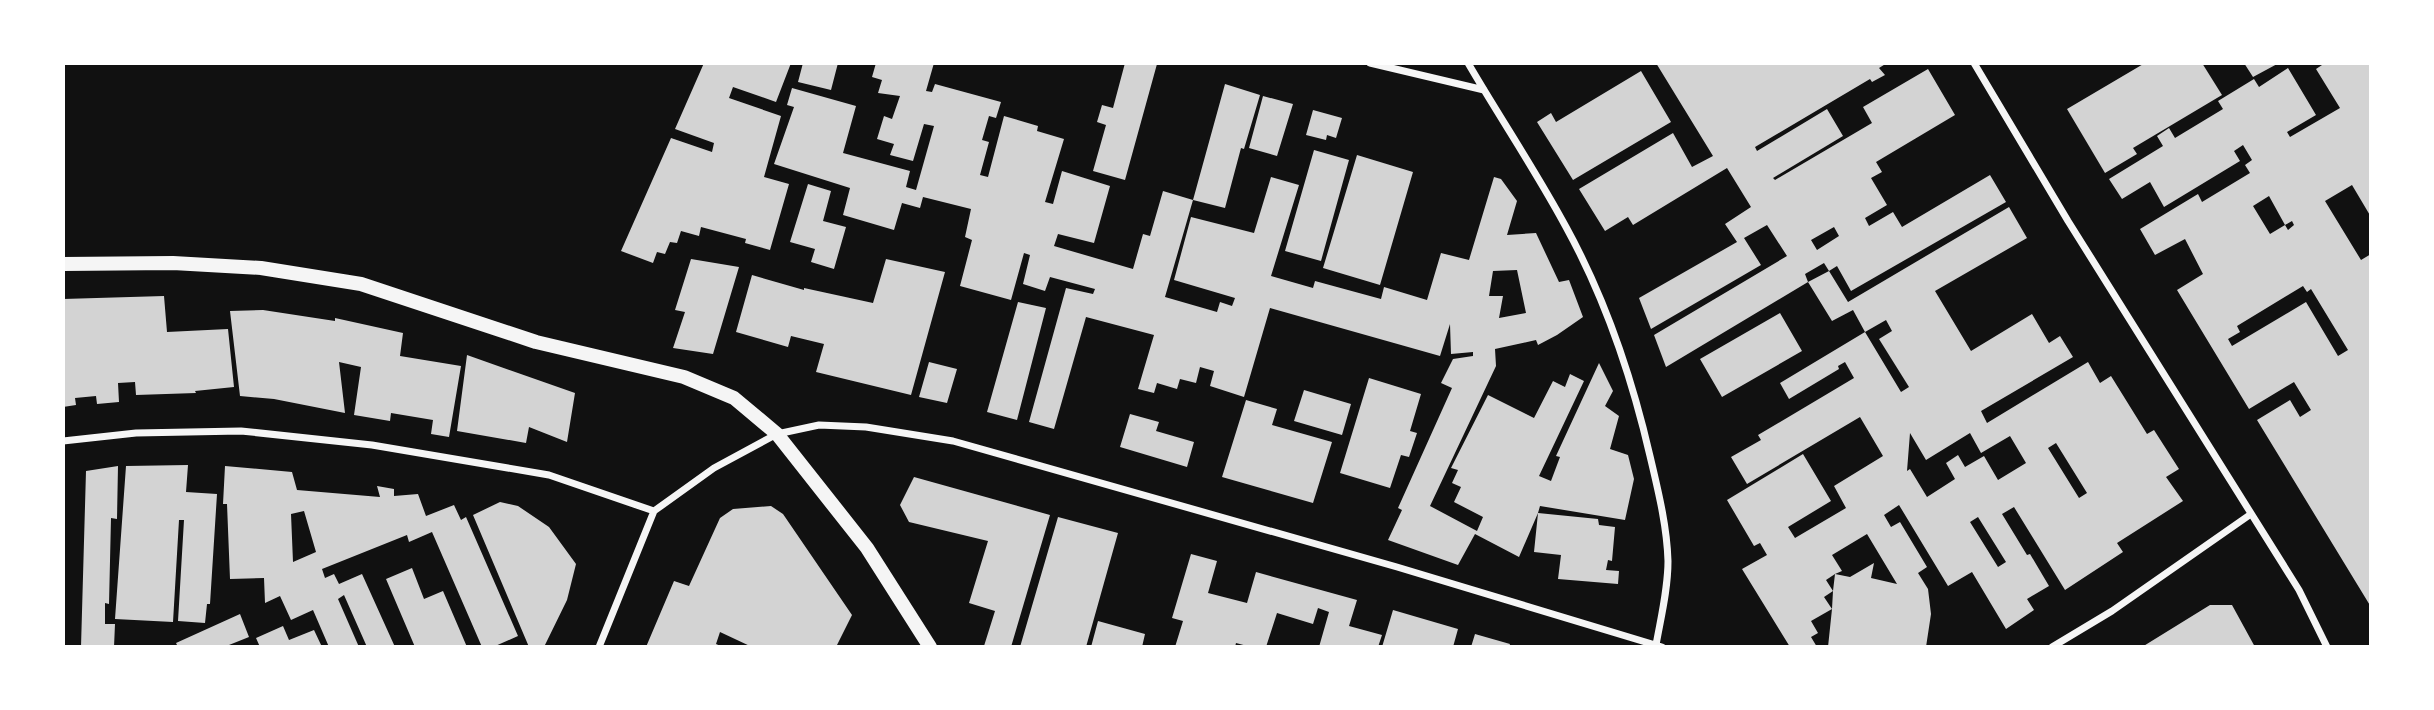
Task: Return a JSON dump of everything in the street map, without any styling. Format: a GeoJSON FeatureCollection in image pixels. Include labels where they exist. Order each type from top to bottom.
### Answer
{"type":"FeatureCollection","features":[{"type":"Feature","properties":{"kind":"main road"},"geometry":{"type":"LineString","coordinates":[[63,264],[173,263],[261,268],[361,284],[537,342],[684,377],[734,398],[777,434],[867,548],[930,647]]}},
{"type":"Feature","properties":{"kind":"street"},"geometry":{"type":"LineString","coordinates":[[1370,63],[1484,90]]}},
{"type":"Feature","properties":{"kind":"street"},"geometry":{"type":"LineString","coordinates":[[599,647],[654,511],[714,468],[777,434],[819,425],[866,427],[953,441],[1397,567],[1659,646],[1668,560],[1661,503],[1642,423],[1623,360],[1594,286],[1567,228],[1468,63]]}},
{"type":"Feature","properties":{"kind":"street"},"geometry":{"type":"LineString","coordinates":[[1975,63],[2068,221],[2299,590],[2327,647]]}},
{"type":"Feature","properties":{"kind":"street"},"geometry":{"type":"LineString","coordinates":[[63,441],[136,433],[241,431],[372,445],[549,475],[654,511]]}},
{"type":"Feature","properties":{"kind":"street"},"geometry":{"type":"LineString","coordinates":[[2052,647],[2112,611],[2251,514]]}},
{"type":"Feature","properties":{"kind":"building"},"geometry":{"type":"Polygon","coordinates":[[[704,63],[791,63],[776,102],[733,87],[729,98],[781,116],[764,177],[789,184],[770,250],[745,243],[746,239],[701,227],[699,236],[681,231],[677,243],[670,242],[665,254],[657,252],[653,263],[621,251],[671,138],[712,152],[714,143],[675,129],[704,63]]]}},
{"type":"Feature","properties":{"kind":"building"},"geometry":{"type":"Polygon","coordinates":[[[803,63],[838,63],[831,90],[798,82],[803,63]]]}},
{"type":"Feature","properties":{"kind":"building"},"geometry":{"type":"Polygon","coordinates":[[[876,63],[934,63],[926,91],[932,92],[935,84],[1001,102],[996,118],[989,116],[982,140],[989,142],[980,175],[988,177],[1004,116],[1038,126],[1037,131],[1064,139],[1045,202],[1053,204],[1062,171],[1110,186],[1094,243],[1058,234],[1054,246],[1133,269],[1143,234],[1150,236],[1163,191],[1193,200],[1165,297],[1217,312],[1220,302],[1232,306],[1235,298],[1174,280],[1191,217],[1254,233],[1271,177],[1299,185],[1271,276],[1313,288],[1315,281],[1381,299],[1384,287],[1427,300],[1441,253],[1469,260],[1494,177],[1501,179],[1517,201],[1507,235],[1536,233],[1559,282],[1569,280],[1583,317],[1538,345],[1536,340],[1495,349],[1496,366],[1430,506],[1477,531],[1483,517],[1454,502],[1461,487],[1452,483],[1458,470],[1451,468],[1488,395],[1534,418],[1553,381],[1565,387],[1570,374],[1584,381],[1539,476],[1551,481],[1560,457],[1556,456],[1599,363],[1613,391],[1605,406],[1619,416],[1610,449],[1628,455],[1634,479],[1625,520],[1540,506],[1519,557],[1475,534],[1458,565],[1388,540],[1402,510],[1398,508],[1452,388],[1441,383],[1453,359],[1473,356],[1473,352],[1451,354],[1450,324],[1440,356],[1270,308],[1244,397],[1210,386],[1214,371],[1200,367],[1196,383],[1180,379],[1177,389],[1157,383],[1154,393],[1138,389],[1154,335],[1086,317],[1054,429],[1029,422],[1066,288],[1093,294],[1095,289],[1050,277],[1045,291],[1023,284],[1030,255],[1024,253],[1011,300],[960,286],[972,240],[965,237],[971,209],[923,197],[920,208],[902,203],[894,230],[843,215],[850,188],[774,164],[794,107],[787,105],[792,88],[856,106],[843,153],[910,171],[906,187],[916,190],[934,126],[924,124],[913,161],[890,155],[894,144],[877,139],[884,116],[892,119],[900,96],[878,93],[882,80],[872,77],[876,63]],[[1517,270],[1493,271],[1489,296],[1503,296],[1499,318],[1526,313],[1517,270]]]}},
{"type":"Feature","properties":{"kind":"building"},"geometry":{"type":"Polygon","coordinates":[[[1125,63],[1157,64],[1125,180],[1093,171],[1106,125],[1097,122],[1102,105],[1113,108],[1125,63]]]}},
{"type":"Feature","properties":{"kind":"building"},"geometry":{"type":"Polygon","coordinates":[[[1656,63],[1887,63],[1879,68],[1885,75],[1872,82],[1870,79],[1755,147],[1757,151],[1827,109],[1843,136],[1773,178],[1775,180],[1872,123],[1863,107],[1928,69],[1955,115],[1876,162],[1882,172],[1871,178],[1887,205],[1865,218],[1869,226],[1893,212],[1902,227],[1990,175],[2006,202],[1851,291],[1837,266],[1829,271],[1824,263],[1805,274],[1808,282],[1666,367],[1654,335],[1787,256],[1767,225],[1744,238],[1761,265],[1651,329],[1639,298],[1737,242],[1725,224],[1751,207],[1727,168],[1633,225],[1628,217],[1605,231],[1579,189],[1673,133],[1692,167],[1713,156],[1656,63]],[[1834,227],[1811,240],[1817,250],[1839,236],[1834,227]]]}},
{"type":"Feature","properties":{"kind":"building"},"geometry":{"type":"Polygon","coordinates":[[[2145,63],[2202,63],[2222,95],[2133,148],[2137,154],[2105,173],[2067,109],[2145,63]]]}},
{"type":"Feature","properties":{"kind":"building"},"geometry":{"type":"Polygon","coordinates":[[[2244,63],[2279,63],[2253,77],[2244,63]]]}},
{"type":"Feature","properties":{"kind":"building"},"geometry":{"type":"Polygon","coordinates":[[[2325,63],[2371,63],[2371,217],[2352,185],[2325,201],[2361,260],[2371,254],[2371,607],[2257,420],[2290,400],[2300,417],[2311,410],[2294,382],[2249,409],[2177,290],[2203,274],[2185,239],[2155,255],[2140,229],[2198,194],[2202,202],[2250,173],[2245,165],[2252,160],[2243,145],[2234,151],[2240,161],[2164,207],[2150,182],[2122,199],[2109,179],[2163,146],[2157,136],[2169,128],[2175,138],[2223,109],[2218,101],[2254,79],[2259,87],[2288,68],[2316,115],[2287,132],[2290,137],[2340,108],[2316,69],[2325,63]],[[2269,196],[2253,206],[2270,234],[2285,225],[2269,196]],[[2292,221],[2285,225],[2288,230],[2294,225],[2292,221]],[[2303,286],[2237,326],[2240,332],[2228,339],[2232,346],[2306,302],[2338,356],[2348,350],[2311,289],[2307,292],[2303,286]]]}},
{"type":"Feature","properties":{"kind":"building"},"geometry":{"type":"Polygon","coordinates":[[[1641,71],[1671,122],[1573,180],[1537,122],[1551,113],[1556,122],[1641,71]]]}},
{"type":"Feature","properties":{"kind":"building"},"geometry":{"type":"Polygon","coordinates":[[[1225,84],[1260,95],[1244,149],[1241,148],[1225,208],[1193,200],[1225,84]]]}},
{"type":"Feature","properties":{"kind":"building"},"geometry":{"type":"Polygon","coordinates":[[[1263,96],[1293,104],[1277,156],[1249,148],[1263,96]]]}},
{"type":"Feature","properties":{"kind":"building"},"geometry":{"type":"Polygon","coordinates":[[[1313,110],[1342,118],[1336,138],[1327,135],[1326,140],[1306,135],[1313,110]]]}},
{"type":"Feature","properties":{"kind":"building"},"geometry":{"type":"Polygon","coordinates":[[[1314,150],[1349,160],[1321,261],[1285,251],[1314,150]]]}},
{"type":"Feature","properties":{"kind":"building"},"geometry":{"type":"Polygon","coordinates":[[[1357,155],[1413,172],[1380,285],[1323,268],[1357,155]]]}},
{"type":"Feature","properties":{"kind":"building"},"geometry":{"type":"Polygon","coordinates":[[[808,184],[831,191],[823,221],[846,227],[834,269],[811,262],[815,249],[790,242],[808,184]]]}},
{"type":"Feature","properties":{"kind":"building"},"geometry":{"type":"Polygon","coordinates":[[[2009,207],[2027,238],[1935,291],[1971,351],[2032,314],[2049,343],[2060,336],[2073,357],[1981,411],[1987,423],[2088,362],[2100,383],[2111,376],[2147,434],[2154,430],[2179,469],[2166,477],[2183,501],[2117,543],[2123,552],[2065,590],[2014,507],[2002,514],[2049,586],[2027,599],[2034,610],[2006,629],[1972,572],[1948,586],[1899,505],[1884,515],[1891,527],[1900,522],[1927,567],[1918,573],[1928,589],[1931,614],[1926,647],[1828,647],[1832,609],[1811,621],[1818,633],[1811,637],[1817,647],[1790,647],[1742,569],[1767,555],[1760,543],[1754,546],[1727,500],[1803,454],[1831,501],[1788,527],[1795,538],[1846,508],[1834,486],[1883,456],[1860,417],[1747,484],[1731,457],[1761,440],[1758,435],[1854,378],[1845,362],[1838,366],[1839,369],[1789,399],[1780,383],[1865,332],[1853,310],[1832,321],[1808,282],[1829,271],[1848,302],[2009,207]],[[1886,320],[1865,332],[1901,392],[1909,387],[1879,339],[1892,331],[1886,320]],[[1910,433],[1907,471],[1910,469],[1927,497],[1955,479],[1946,463],[1958,455],[1965,467],[1984,456],[1998,480],[2026,463],[2010,436],[1981,453],[1970,433],[1926,460],[1910,433]],[[2056,443],[2048,448],[2079,498],[2087,493],[2056,443]],[[1978,517],[1970,522],[1998,567],[2006,562],[1978,517]],[[1867,534],[1832,555],[1842,571],[1835,574],[1850,577],[1874,563],[1871,578],[1897,584],[1867,534]],[[1835,574],[1826,580],[1833,591],[1835,574]],[[1833,591],[1824,597],[1832,609],[1833,591]]]}},
{"type":"Feature","properties":{"kind":"building"},"geometry":{"type":"Polygon","coordinates":[[[691,259],[739,267],[713,354],[673,348],[685,312],[675,310],[691,259]]]}},
{"type":"Feature","properties":{"kind":"building"},"geometry":{"type":"Polygon","coordinates":[[[886,259],[945,272],[911,395],[816,372],[824,344],[791,336],[788,347],[736,332],[752,275],[804,290],[873,303],[886,259]]]}},
{"type":"Feature","properties":{"kind":"building"},"geometry":{"type":"Polygon","coordinates":[[[164,296],[167,332],[228,329],[234,387],[195,391],[196,393],[136,395],[135,382],[118,383],[119,402],[97,404],[96,396],[75,398],[76,405],[63,407],[63,299],[164,296]]]}},
{"type":"Feature","properties":{"kind":"building"},"geometry":{"type":"Polygon","coordinates":[[[1018,302],[1046,308],[1017,420],[987,412],[1018,302]]]}},
{"type":"Feature","properties":{"kind":"building"},"geometry":{"type":"Polygon","coordinates":[[[263,310],[335,321],[335,318],[403,333],[400,356],[461,366],[449,437],[431,434],[433,420],[391,413],[390,421],[354,415],[361,367],[339,362],[345,413],[274,399],[240,396],[230,311],[263,310]]]}},
{"type":"Feature","properties":{"kind":"building"},"geometry":{"type":"Polygon","coordinates":[[[1780,313],[1802,351],[1722,397],[1700,359],[1780,313]]]}},
{"type":"Feature","properties":{"kind":"building"},"geometry":{"type":"Polygon","coordinates":[[[467,355],[575,393],[567,442],[529,427],[526,443],[457,431],[467,355]]]}},
{"type":"Feature","properties":{"kind":"building"},"geometry":{"type":"Polygon","coordinates":[[[929,362],[957,369],[947,403],[919,397],[929,362]]]}},
{"type":"Feature","properties":{"kind":"building"},"geometry":{"type":"Polygon","coordinates":[[[1369,378],[1421,394],[1410,431],[1417,433],[1409,457],[1401,455],[1390,488],[1340,473],[1369,378]]]}},
{"type":"Feature","properties":{"kind":"building"},"geometry":{"type":"Polygon","coordinates":[[[1304,390],[1351,404],[1342,435],[1294,421],[1304,390]]]}},
{"type":"Feature","properties":{"kind":"building"},"geometry":{"type":"Polygon","coordinates":[[[1246,400],[1277,409],[1272,425],[1332,442],[1313,503],[1222,477],[1246,400]]]}},
{"type":"Feature","properties":{"kind":"building"},"geometry":{"type":"Polygon","coordinates":[[[1130,414],[1159,422],[1156,431],[1194,442],[1187,467],[1120,447],[1130,414]]]}},
{"type":"Feature","properties":{"kind":"building"},"geometry":{"type":"Polygon","coordinates":[[[188,465],[186,492],[217,494],[210,604],[207,604],[205,623],[178,621],[184,520],[179,520],[173,622],[115,619],[126,466],[188,465]]]}},
{"type":"Feature","properties":{"kind":"building"},"geometry":{"type":"Polygon","coordinates":[[[118,466],[117,519],[111,518],[109,604],[105,603],[105,624],[115,624],[114,647],[81,647],[86,471],[118,466]]]}},
{"type":"Feature","properties":{"kind":"building"},"geometry":{"type":"Polygon","coordinates":[[[225,466],[292,472],[297,490],[380,497],[377,486],[394,489],[394,496],[418,494],[426,516],[454,505],[461,520],[466,517],[518,636],[493,647],[482,647],[432,532],[409,542],[407,535],[322,569],[325,578],[334,574],[339,584],[362,574],[395,647],[367,647],[344,595],[338,599],[359,647],[329,647],[313,610],[291,620],[280,596],[265,603],[264,578],[230,579],[227,504],[223,504],[225,466]],[[304,511],[291,514],[293,562],[316,552],[304,511]]]}},
{"type":"Feature","properties":{"kind":"building"},"geometry":{"type":"Polygon","coordinates":[[[914,477],[1050,515],[1011,647],[984,646],[995,611],[969,603],[988,541],[909,522],[900,505],[914,477]]]}},
{"type":"Feature","properties":{"kind":"building"},"geometry":{"type":"Polygon","coordinates":[[[500,502],[518,506],[549,527],[576,564],[567,600],[544,647],[529,647],[473,515],[500,502]]]}},
{"type":"Feature","properties":{"kind":"building"},"geometry":{"type":"Polygon","coordinates":[[[771,506],[783,514],[852,615],[836,647],[752,647],[720,632],[716,644],[723,647],[646,647],[674,581],[689,586],[720,518],[733,509],[771,506]]]}},
{"type":"Feature","properties":{"kind":"building"},"geometry":{"type":"Polygon","coordinates":[[[1538,513],[1598,519],[1599,525],[1615,527],[1612,561],[1608,560],[1606,570],[1619,571],[1618,584],[1558,579],[1561,555],[1534,552],[1538,513]]]}},
{"type":"Feature","properties":{"kind":"building"},"geometry":{"type":"Polygon","coordinates":[[[1058,517],[1118,533],[1086,647],[1020,647],[1058,517]]]}},
{"type":"Feature","properties":{"kind":"building"},"geometry":{"type":"Polygon","coordinates":[[[1191,554],[1217,561],[1208,593],[1247,603],[1256,572],[1357,600],[1349,626],[1382,635],[1378,647],[1319,647],[1329,612],[1318,608],[1313,624],[1277,613],[1266,647],[1236,643],[1235,647],[1175,647],[1183,621],[1172,618],[1191,554]]]}},
{"type":"Feature","properties":{"kind":"building"},"geometry":{"type":"Polygon","coordinates":[[[412,568],[424,599],[443,591],[467,647],[415,647],[386,579],[412,568]]]}},
{"type":"Feature","properties":{"kind":"building"},"geometry":{"type":"Polygon","coordinates":[[[2210,605],[2232,605],[2255,647],[2142,647],[2210,605]]]}},
{"type":"Feature","properties":{"kind":"building"},"geometry":{"type":"Polygon","coordinates":[[[1393,610],[1458,629],[1453,647],[1382,647],[1393,610]]]}},
{"type":"Feature","properties":{"kind":"building"},"geometry":{"type":"Polygon","coordinates":[[[240,614],[249,637],[224,647],[178,647],[176,643],[240,614]]]}},
{"type":"Feature","properties":{"kind":"building"},"geometry":{"type":"Polygon","coordinates":[[[1098,621],[1145,634],[1142,647],[1091,647],[1098,621]]]}},
{"type":"Feature","properties":{"kind":"building"},"geometry":{"type":"Polygon","coordinates":[[[283,626],[289,640],[314,630],[322,647],[260,647],[256,638],[283,626]]]}},
{"type":"Feature","properties":{"kind":"building"},"geometry":{"type":"Polygon","coordinates":[[[1475,634],[1510,644],[1509,647],[1471,647],[1475,634]]]}}]}
